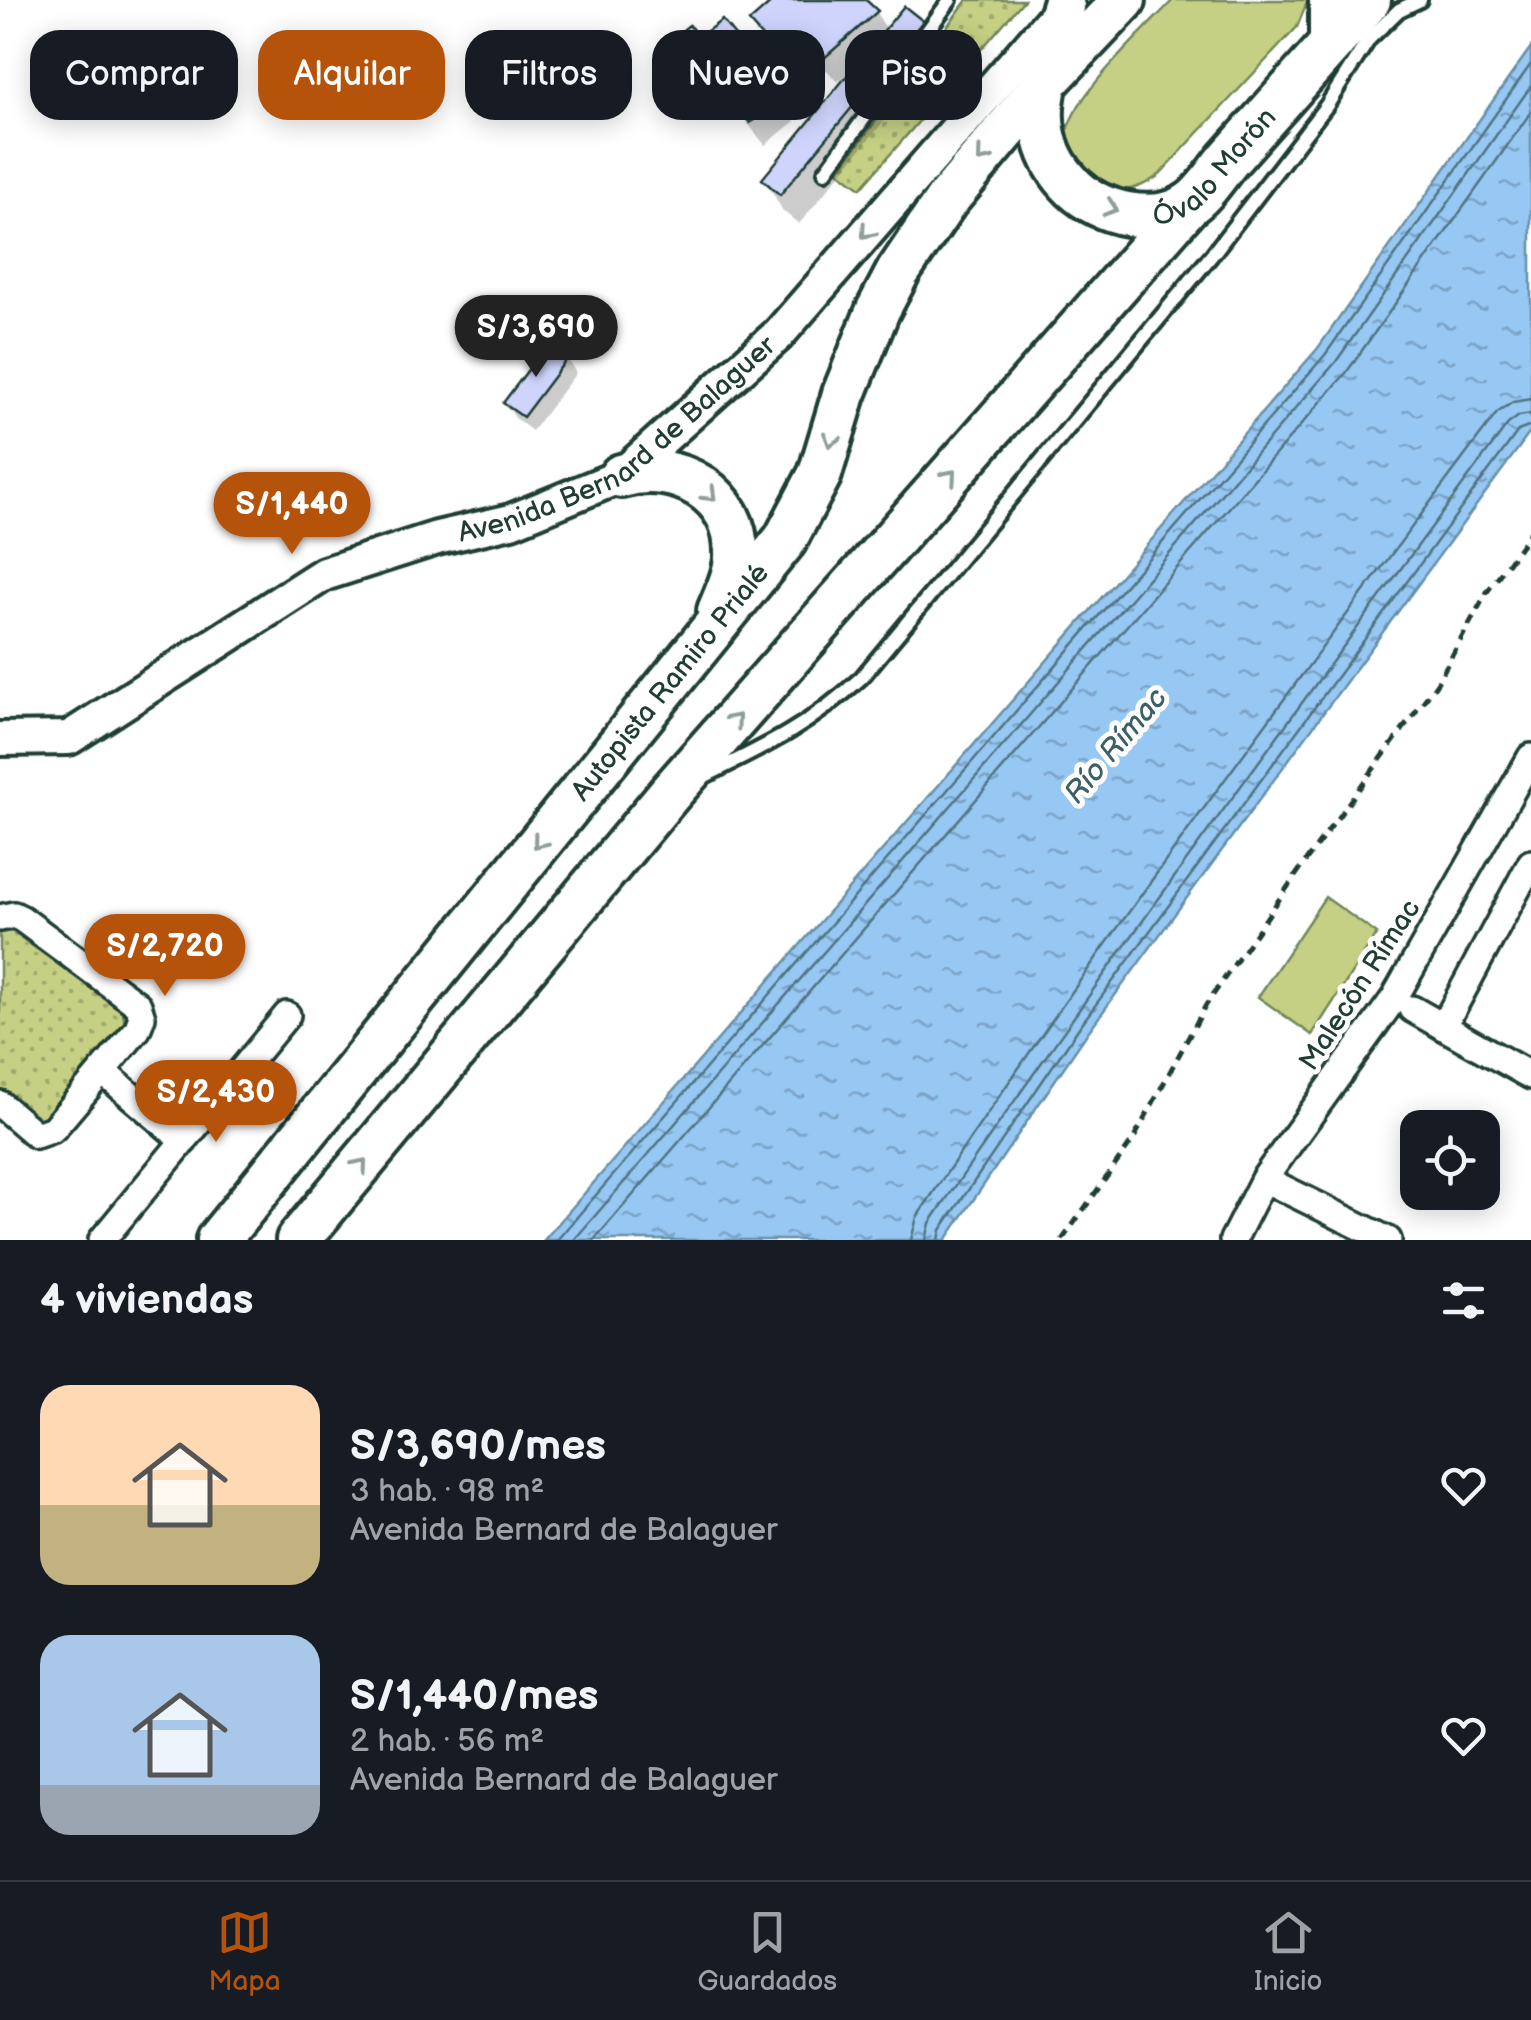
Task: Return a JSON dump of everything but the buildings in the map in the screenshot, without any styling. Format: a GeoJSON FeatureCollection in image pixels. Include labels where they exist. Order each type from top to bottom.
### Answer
{"type":"FeatureCollection","features":[{"type":"Feature","properties":{"kind":"highway"},"geometry":{"type":"LineString","coordinates":[[1046,82],[1124,0]]}},
{"type":"Feature","properties":{"kind":"highway"},"geometry":{"type":"LineString","coordinates":[[1332,0],[1332,44]]}},
{"type":"Feature","properties":{"kind":"highway","name":"Óvalo Morón"},"geometry":{"type":"LineString","coordinates":[[1066,3],[1041,115],[1047,148],[1064,178],[1078,192],[1112,210],[1152,215],[1190,204],[1369,0]]}},
{"type":"Feature","properties":{"kind":"highway","name":"Autopista Ramiro Prialé"},"geometry":{"type":"LineString","coordinates":[[218,1240],[763,571],[804,508],[820,474],[860,351],[898,272],[946,201],[1046,82]]}},
{"type":"Feature","properties":{"kind":"highway"},"geometry":{"type":"LineString","coordinates":[[298,1240],[670,793],[1190,204]]}},
{"type":"Feature","properties":{"kind":"highway"},"geometry":{"type":"LineString","coordinates":[[621,476],[654,470],[686,477],[714,496],[724,510],[736,543],[736,561],[710,634]]}},
{"type":"Feature","properties":{"kind":"street","name":"Avenida Bernard de Balaguer"},"geometry":{"type":"LineString","coordinates":[[0,738],[69,738],[324,574],[436,538],[512,521],[621,476],[778,335],[1066,3]]}},
{"type":"Feature","properties":{"kind":"street","name":"Malecón Rímac"},"geometry":{"type":"LineString","coordinates":[[1233,1240],[1264,1179],[1395,997],[1531,757]]}},
{"type":"Feature","properties":{"kind":"street"},"geometry":{"type":"LineString","coordinates":[[1443,1028],[1531,863]]}},
{"type":"Feature","properties":{"kind":"street"},"geometry":{"type":"LineString","coordinates":[[0,918],[14,915],[22,919],[138,1004],[142,1017],[138,1030],[45,1134],[36,1134],[0,1104]]}},
{"type":"Feature","properties":{"kind":"street"},"geometry":{"type":"LineString","coordinates":[[1412,1009],[1531,1076]]}},
{"type":"Feature","properties":{"kind":"street"},"geometry":{"type":"LineString","coordinates":[[102,1240],[287,1015]]}},
{"type":"Feature","properties":{"kind":"street"},"geometry":{"type":"LineString","coordinates":[[102,1071],[184,1140]]}},
{"type":"Feature","properties":{"kind":"street"},"geometry":{"type":"LineString","coordinates":[[1264,1179],[1388,1240]]}},
{"type":"Feature","properties":{"kind":"lane"},"geometry":{"type":"LineString","coordinates":[[825,172],[950,0]]}},
{"type":"Feature","properties":{"kind":"lane"},"geometry":{"type":"LineString","coordinates":[[670,793],[784,738],[828,709],[862,676],[1212,256],[1327,106],[1369,39],[1399,10],[1420,0]]}},
{"type":"Feature","properties":{"kind":"path"},"geometry":{"type":"LineString","coordinates":[[1062,1240],[1133,1140],[1206,1006],[1438,682],[1487,592],[1531,531]]}},
{"type":"Feature","properties":{"kind":"green space"},"geometry":{"type":"Polygon","coordinates":[[[967,0],[1024,0],[982,48],[982,30],[944,30],[967,0]]]}},
{"type":"Feature","properties":{"kind":"green space"},"geometry":{"type":"Polygon","coordinates":[[[1173,0],[1308,0],[1297,27],[1158,176],[1135,188],[1110,189],[1072,157],[1067,137],[1070,122],[1093,86],[1173,0]]]}},
{"type":"Feature","properties":{"kind":"green space"},"geometry":{"type":"Polygon","coordinates":[[[876,120],[920,120],[861,188],[838,171],[876,120]]]}},
{"type":"Feature","properties":{"kind":"green space"},"geometry":{"type":"Polygon","coordinates":[[[1325,897],[1377,934],[1312,1035],[1258,997],[1325,897]]]}},
{"type":"Feature","properties":{"kind":"green space"},"geometry":{"type":"Polygon","coordinates":[[[5,930],[122,1010],[126,1026],[51,1115],[38,1121],[0,1092],[0,931],[5,930]]]}},
{"type":"Feature","properties":{"kind":"water","name":"Río Rímac"},"geometry":{"type":"Polygon","coordinates":[[[1531,47],[1531,431],[1088,1032],[946,1240],[544,1240],[1318,348],[1531,47]]]}}]}
